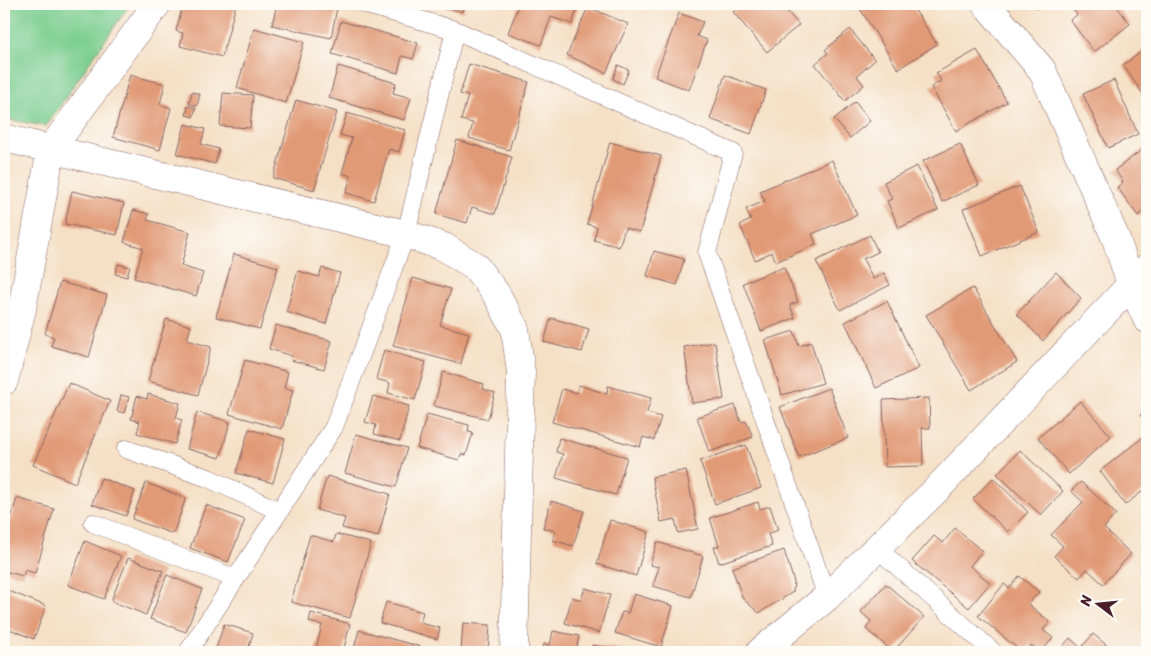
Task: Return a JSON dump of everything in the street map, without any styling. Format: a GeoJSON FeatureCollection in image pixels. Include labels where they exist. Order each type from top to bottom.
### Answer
{"type":"FeatureCollection","features":[{"type":"Feature","properties":{"kind":"street"},"geometry":{"type":"LineString","coordinates":[[4,381],[22,309],[51,149],[157,4]]}},
{"type":"Feature","properties":{"kind":"street"},"geometry":{"type":"LineString","coordinates":[[986,4],[1042,70],[1116,239],[1139,276],[1147,318]]}},
{"type":"Feature","properties":{"kind":"street"},"geometry":{"type":"LineString","coordinates":[[4,138],[406,234],[444,247],[474,266],[497,295],[515,329],[521,372],[514,652]]}},
{"type":"Feature","properties":{"kind":"street"},"geometry":{"type":"LineString","coordinates":[[760,652],[827,597],[934,492],[1139,276]]}},
{"type":"Feature","properties":{"kind":"lane"},"geometry":{"type":"LineString","coordinates":[[364,4],[455,30],[733,153],[707,253],[827,597]]}},
{"type":"Feature","properties":{"kind":"lane"},"geometry":{"type":"LineString","coordinates":[[188,652],[334,427],[406,234],[455,30]]}},
{"type":"Feature","properties":{"kind":"lane"},"geometry":{"type":"LineString","coordinates":[[126,449],[208,478],[279,511]]}},
{"type":"Feature","properties":{"kind":"lane"},"geometry":{"type":"LineString","coordinates":[[93,523],[236,579]]}},
{"type":"Feature","properties":{"kind":"lane"},"geometry":{"type":"LineString","coordinates":[[877,548],[993,652]]}},
{"type":"Feature","properties":{"kind":"green space"},"geometry":{"type":"Polygon","coordinates":[[[4,4],[130,4],[46,126],[4,119],[4,4]]]}},
{"type":"Feature","properties":{"kind":"building"},"geometry":{"type":"Polygon","coordinates":[[[183,4],[236,4],[222,57],[180,46],[183,33],[176,31],[183,4]]]}},
{"type":"Feature","properties":{"kind":"building"},"geometry":{"type":"Polygon","coordinates":[[[277,4],[318,4],[337,8],[331,38],[272,25],[277,4]]]}},
{"type":"Feature","properties":{"kind":"building"},"geometry":{"type":"Polygon","coordinates":[[[435,4],[465,4],[463,12],[435,4]]]}},
{"type":"Feature","properties":{"kind":"building"},"geometry":{"type":"Polygon","coordinates":[[[519,4],[579,4],[572,24],[551,17],[541,45],[508,33],[519,4]]]}},
{"type":"Feature","properties":{"kind":"building"},"geometry":{"type":"Polygon","coordinates":[[[607,4],[621,4],[619,9],[607,4]]]}},
{"type":"Feature","properties":{"kind":"building"},"geometry":{"type":"Polygon","coordinates":[[[743,4],[781,4],[799,25],[767,52],[733,12],[743,4]]]}},
{"type":"Feature","properties":{"kind":"building"},"geometry":{"type":"Polygon","coordinates":[[[857,4],[911,4],[937,44],[898,69],[857,4]]]}},
{"type":"Feature","properties":{"kind":"building"},"geometry":{"type":"Polygon","coordinates":[[[1032,4],[1042,4],[1037,9],[1032,4]]]}},
{"type":"Feature","properties":{"kind":"building"},"geometry":{"type":"Polygon","coordinates":[[[1069,4],[1115,4],[1130,24],[1094,52],[1070,20],[1077,15],[1069,4]]]}},
{"type":"Feature","properties":{"kind":"building"},"geometry":{"type":"Polygon","coordinates":[[[588,7],[628,24],[606,73],[567,55],[588,7]]]}},
{"type":"Feature","properties":{"kind":"building"},"geometry":{"type":"Polygon","coordinates":[[[679,13],[703,22],[697,36],[707,40],[689,90],[655,77],[679,13]]]}},
{"type":"Feature","properties":{"kind":"building"},"geometry":{"type":"Polygon","coordinates":[[[341,21],[418,43],[413,59],[402,56],[398,73],[332,54],[341,21]]]}},
{"type":"Feature","properties":{"kind":"building"},"geometry":{"type":"Polygon","coordinates":[[[254,28],[304,42],[286,103],[237,88],[254,28]]]}},
{"type":"Feature","properties":{"kind":"building"},"geometry":{"type":"Polygon","coordinates":[[[850,29],[875,60],[857,76],[864,85],[845,101],[815,64],[828,53],[825,50],[850,29]]]}},
{"type":"Feature","properties":{"kind":"building"},"geometry":{"type":"Polygon","coordinates":[[[1147,48],[1147,100],[1123,65],[1147,48]]]}},
{"type":"Feature","properties":{"kind":"building"},"geometry":{"type":"Polygon","coordinates":[[[977,50],[1007,102],[956,131],[931,87],[941,81],[936,73],[977,50]]]}},
{"type":"Feature","properties":{"kind":"building"},"geometry":{"type":"Polygon","coordinates":[[[469,64],[529,82],[509,150],[469,138],[473,123],[461,120],[468,96],[460,94],[469,64]]]}},
{"type":"Feature","properties":{"kind":"building"},"geometry":{"type":"Polygon","coordinates":[[[618,65],[629,70],[623,84],[613,79],[618,65]]]}},
{"type":"Feature","properties":{"kind":"building"},"geometry":{"type":"Polygon","coordinates":[[[338,66],[396,83],[393,93],[411,98],[404,120],[329,98],[338,66]]]}},
{"type":"Feature","properties":{"kind":"building"},"geometry":{"type":"Polygon","coordinates":[[[130,75],[165,84],[160,104],[171,108],[160,150],[113,137],[130,75]]]}},
{"type":"Feature","properties":{"kind":"building"},"geometry":{"type":"Polygon","coordinates":[[[725,75],[766,90],[751,134],[710,119],[725,75]]]}},
{"type":"Feature","properties":{"kind":"building"},"geometry":{"type":"Polygon","coordinates":[[[1114,80],[1138,134],[1108,148],[1083,94],[1114,80]]]}},
{"type":"Feature","properties":{"kind":"building"},"geometry":{"type":"Polygon","coordinates":[[[192,92],[200,94],[197,106],[189,104],[192,92]]]}},
{"type":"Feature","properties":{"kind":"building"},"geometry":{"type":"Polygon","coordinates":[[[223,93],[253,95],[250,128],[220,126],[223,93]]]}},
{"type":"Feature","properties":{"kind":"building"},"geometry":{"type":"Polygon","coordinates":[[[296,100],[337,112],[314,190],[273,178],[296,100]]]}},
{"type":"Feature","properties":{"kind":"building"},"geometry":{"type":"Polygon","coordinates":[[[855,102],[870,121],[850,138],[834,119],[855,102]]]}},
{"type":"Feature","properties":{"kind":"building"},"geometry":{"type":"Polygon","coordinates":[[[188,106],[196,108],[193,117],[186,115],[188,106]]]}},
{"type":"Feature","properties":{"kind":"building"},"geometry":{"type":"Polygon","coordinates":[[[347,113],[405,130],[399,152],[389,149],[374,201],[346,193],[351,176],[342,173],[352,138],[340,135],[347,113]]]}},
{"type":"Feature","properties":{"kind":"building"},"geometry":{"type":"Polygon","coordinates":[[[185,124],[205,129],[201,144],[219,149],[215,164],[177,154],[185,124]]]}},
{"type":"Feature","properties":{"kind":"building"},"geometry":{"type":"Polygon","coordinates":[[[457,140],[512,157],[495,214],[472,207],[467,223],[436,214],[457,140]]]}},
{"type":"Feature","properties":{"kind":"building"},"geometry":{"type":"Polygon","coordinates":[[[610,142],[661,156],[640,232],[625,228],[619,247],[594,240],[597,227],[587,224],[610,142]]]}},
{"type":"Feature","properties":{"kind":"building"},"geometry":{"type":"Polygon","coordinates":[[[960,144],[979,185],[942,202],[923,161],[960,144]]]}},
{"type":"Feature","properties":{"kind":"building"},"geometry":{"type":"Polygon","coordinates":[[[1147,146],[1147,209],[1138,216],[1117,187],[1123,182],[1115,170],[1147,146]]]}},
{"type":"Feature","properties":{"kind":"building"},"geometry":{"type":"Polygon","coordinates":[[[832,160],[857,215],[812,234],[816,244],[776,262],[772,252],[755,260],[740,225],[751,220],[746,209],[765,201],[760,191],[832,160]]]}},
{"type":"Feature","properties":{"kind":"building"},"geometry":{"type":"Polygon","coordinates":[[[917,166],[938,210],[899,228],[887,201],[892,199],[884,182],[917,166]]]}},
{"type":"Feature","properties":{"kind":"building"},"geometry":{"type":"Polygon","coordinates":[[[1020,186],[1039,232],[982,256],[963,209],[1020,186]]]}},
{"type":"Feature","properties":{"kind":"building"},"geometry":{"type":"Polygon","coordinates":[[[72,191],[124,203],[117,235],[65,224],[72,191]]]}},
{"type":"Feature","properties":{"kind":"building"},"geometry":{"type":"Polygon","coordinates":[[[133,210],[149,214],[147,220],[190,232],[181,266],[203,273],[196,296],[134,278],[143,248],[124,242],[133,210]]]}},
{"type":"Feature","properties":{"kind":"building"},"geometry":{"type":"Polygon","coordinates":[[[870,235],[878,252],[863,259],[873,279],[884,273],[890,285],[840,310],[816,261],[870,235]]]}},
{"type":"Feature","properties":{"kind":"building"},"geometry":{"type":"Polygon","coordinates":[[[654,251],[684,259],[677,285],[647,276],[654,251]]]}},
{"type":"Feature","properties":{"kind":"building"},"geometry":{"type":"Polygon","coordinates":[[[234,254],[278,267],[260,329],[216,317],[234,254]]]}},
{"type":"Feature","properties":{"kind":"building"},"geometry":{"type":"Polygon","coordinates":[[[118,264],[130,267],[127,277],[115,274],[118,264]]]}},
{"type":"Feature","properties":{"kind":"building"},"geometry":{"type":"Polygon","coordinates":[[[784,267],[798,302],[790,305],[795,318],[761,331],[743,283],[784,267]]]}},
{"type":"Feature","properties":{"kind":"building"},"geometry":{"type":"Polygon","coordinates":[[[322,268],[340,273],[326,324],[286,312],[298,271],[319,277],[322,268]]]}},
{"type":"Feature","properties":{"kind":"building"},"geometry":{"type":"Polygon","coordinates":[[[1056,272],[1081,298],[1043,341],[1017,314],[1056,272]]]}},
{"type":"Feature","properties":{"kind":"building"},"geometry":{"type":"Polygon","coordinates":[[[413,278],[451,289],[440,325],[469,333],[461,364],[393,346],[413,278]]]}},
{"type":"Feature","properties":{"kind":"building"},"geometry":{"type":"Polygon","coordinates":[[[60,282],[107,295],[89,357],[51,346],[54,337],[45,334],[60,282]]]}},
{"type":"Feature","properties":{"kind":"building"},"geometry":{"type":"Polygon","coordinates":[[[973,288],[1017,362],[971,390],[926,315],[973,288]]]}},
{"type":"Feature","properties":{"kind":"building"},"geometry":{"type":"Polygon","coordinates":[[[887,301],[919,368],[876,388],[845,322],[887,301]]]}},
{"type":"Feature","properties":{"kind":"building"},"geometry":{"type":"Polygon","coordinates":[[[551,318],[589,329],[582,352],[544,342],[551,318]]]}},
{"type":"Feature","properties":{"kind":"building"},"geometry":{"type":"Polygon","coordinates":[[[166,319],[191,326],[187,340],[211,347],[198,395],[148,381],[166,319]]]}},
{"type":"Feature","properties":{"kind":"building"},"geometry":{"type":"Polygon","coordinates":[[[276,325],[332,341],[324,369],[291,360],[292,356],[269,349],[276,325]]]}},
{"type":"Feature","properties":{"kind":"building"},"geometry":{"type":"Polygon","coordinates":[[[794,331],[799,346],[811,342],[823,383],[782,395],[765,340],[794,331]]]}},
{"type":"Feature","properties":{"kind":"building"},"geometry":{"type":"Polygon","coordinates":[[[715,342],[724,399],[692,403],[684,347],[715,342]]]}},
{"type":"Feature","properties":{"kind":"building"},"geometry":{"type":"Polygon","coordinates":[[[384,350],[426,362],[415,400],[388,393],[390,383],[376,379],[384,350]]]}},
{"type":"Feature","properties":{"kind":"building"},"geometry":{"type":"Polygon","coordinates":[[[245,360],[288,372],[284,388],[293,390],[282,429],[229,414],[245,360]]]}},
{"type":"Feature","properties":{"kind":"building"},"geometry":{"type":"Polygon","coordinates":[[[443,372],[484,384],[483,389],[495,393],[488,419],[434,406],[443,372]]]}},
{"type":"Feature","properties":{"kind":"building"},"geometry":{"type":"Polygon","coordinates":[[[69,383],[110,401],[75,483],[33,465],[69,383]]]}},
{"type":"Feature","properties":{"kind":"building"},"geometry":{"type":"Polygon","coordinates":[[[579,385],[607,394],[608,386],[651,398],[647,413],[661,417],[654,440],[643,437],[640,447],[552,422],[562,389],[577,393],[579,385]]]}},
{"type":"Feature","properties":{"kind":"building"},"geometry":{"type":"Polygon","coordinates":[[[829,388],[848,438],[799,457],[780,407],[829,388]]]}},
{"type":"Feature","properties":{"kind":"building"},"geometry":{"type":"Polygon","coordinates":[[[148,394],[180,403],[176,418],[182,420],[175,444],[137,433],[140,422],[131,419],[137,396],[147,399],[148,394]]]}},
{"type":"Feature","properties":{"kind":"building"},"geometry":{"type":"Polygon","coordinates":[[[121,395],[129,397],[124,413],[117,411],[121,395]]]}},
{"type":"Feature","properties":{"kind":"building"},"geometry":{"type":"Polygon","coordinates":[[[373,396],[409,406],[400,441],[374,434],[376,425],[365,422],[373,396]]]}},
{"type":"Feature","properties":{"kind":"building"},"geometry":{"type":"Polygon","coordinates":[[[929,398],[930,428],[922,428],[923,466],[885,467],[883,400],[929,398]]]}},
{"type":"Feature","properties":{"kind":"building"},"geometry":{"type":"Polygon","coordinates":[[[1080,401],[1111,436],[1069,474],[1038,438],[1080,401]]]}},
{"type":"Feature","properties":{"kind":"building"},"geometry":{"type":"Polygon","coordinates":[[[735,405],[741,422],[746,421],[753,437],[709,452],[697,417],[735,405]]]}},
{"type":"Feature","properties":{"kind":"building"},"geometry":{"type":"Polygon","coordinates":[[[1147,410],[1147,424],[1140,415],[1147,410]]]}},
{"type":"Feature","properties":{"kind":"building"},"geometry":{"type":"Polygon","coordinates":[[[197,412],[230,422],[220,458],[187,449],[197,412]]]}},
{"type":"Feature","properties":{"kind":"building"},"geometry":{"type":"Polygon","coordinates":[[[427,414],[469,425],[468,432],[473,433],[466,455],[461,454],[459,460],[417,448],[427,414]]]}},
{"type":"Feature","properties":{"kind":"building"},"geometry":{"type":"Polygon","coordinates":[[[249,429],[285,439],[273,483],[236,473],[249,429]]]}},
{"type":"Feature","properties":{"kind":"building"},"geometry":{"type":"Polygon","coordinates":[[[356,434],[407,448],[396,487],[345,473],[356,434]]]}},
{"type":"Feature","properties":{"kind":"building"},"geometry":{"type":"Polygon","coordinates":[[[1147,434],[1147,495],[1144,490],[1125,505],[1100,471],[1147,434]]]}},
{"type":"Feature","properties":{"kind":"building"},"geometry":{"type":"Polygon","coordinates":[[[559,438],[627,457],[616,495],[556,478],[563,454],[556,452],[559,438]]]}},
{"type":"Feature","properties":{"kind":"building"},"geometry":{"type":"Polygon","coordinates":[[[746,445],[761,488],[715,504],[700,461],[746,445]]]}},
{"type":"Feature","properties":{"kind":"building"},"geometry":{"type":"Polygon","coordinates":[[[1020,450],[1063,491],[1041,515],[997,474],[1020,450]]]}},
{"type":"Feature","properties":{"kind":"building"},"geometry":{"type":"Polygon","coordinates":[[[686,470],[698,529],[678,533],[675,519],[661,522],[652,477],[686,470]]]}},
{"type":"Feature","properties":{"kind":"building"},"geometry":{"type":"Polygon","coordinates":[[[327,476],[390,494],[378,537],[342,528],[345,518],[317,510],[327,476]]]}},
{"type":"Feature","properties":{"kind":"building"},"geometry":{"type":"Polygon","coordinates":[[[101,478],[135,491],[126,516],[92,504],[101,478]]]}},
{"type":"Feature","properties":{"kind":"building"},"geometry":{"type":"Polygon","coordinates":[[[993,478],[1028,512],[1008,532],[973,499],[993,478]]]}},
{"type":"Feature","properties":{"kind":"building"},"geometry":{"type":"Polygon","coordinates":[[[1081,482],[1116,514],[1104,528],[1131,554],[1103,584],[1087,569],[1079,578],[1054,556],[1063,546],[1051,535],[1083,502],[1071,491],[1081,482]]]}},
{"type":"Feature","properties":{"kind":"building"},"geometry":{"type":"Polygon","coordinates":[[[146,483],[186,498],[173,534],[132,519],[146,483]]]}},
{"type":"Feature","properties":{"kind":"building"},"geometry":{"type":"Polygon","coordinates":[[[17,498],[54,509],[35,573],[25,570],[23,576],[4,571],[4,522],[9,524],[17,498]]]}},
{"type":"Feature","properties":{"kind":"building"},"geometry":{"type":"Polygon","coordinates":[[[551,501],[584,511],[573,546],[553,540],[556,531],[543,528],[551,501]]]}},
{"type":"Feature","properties":{"kind":"building"},"geometry":{"type":"Polygon","coordinates":[[[758,502],[760,509],[770,506],[778,530],[768,534],[772,546],[719,563],[714,547],[719,546],[710,518],[758,502]]]}},
{"type":"Feature","properties":{"kind":"building"},"geometry":{"type":"Polygon","coordinates":[[[206,505],[245,520],[228,562],[190,548],[206,505]]]}},
{"type":"Feature","properties":{"kind":"building"},"geometry":{"type":"Polygon","coordinates":[[[610,520],[649,532],[636,576],[597,564],[610,520]]]}},
{"type":"Feature","properties":{"kind":"building"},"geometry":{"type":"Polygon","coordinates":[[[955,528],[982,551],[970,566],[990,583],[969,608],[912,561],[934,536],[943,543],[955,528]]]}},
{"type":"Feature","properties":{"kind":"building"},"geometry":{"type":"Polygon","coordinates":[[[336,534],[371,543],[350,618],[291,602],[310,535],[334,542],[336,534]]]}},
{"type":"Feature","properties":{"kind":"building"},"geometry":{"type":"Polygon","coordinates":[[[85,541],[121,556],[104,599],[68,585],[85,541]]]}},
{"type":"Feature","properties":{"kind":"building"},"geometry":{"type":"Polygon","coordinates":[[[657,542],[703,556],[691,597],[653,586],[659,567],[650,565],[657,542]]]}},
{"type":"Feature","properties":{"kind":"building"},"geometry":{"type":"Polygon","coordinates":[[[784,550],[794,582],[793,592],[759,613],[743,599],[732,568],[784,550]]]}},
{"type":"Feature","properties":{"kind":"building"},"geometry":{"type":"Polygon","coordinates":[[[128,558],[163,571],[146,615],[111,601],[128,558]]]}},
{"type":"Feature","properties":{"kind":"building"},"geometry":{"type":"Polygon","coordinates":[[[167,575],[202,589],[186,632],[150,619],[167,575]]]}},
{"type":"Feature","properties":{"kind":"building"},"geometry":{"type":"Polygon","coordinates":[[[1019,576],[1039,592],[1028,604],[1050,622],[1043,630],[1053,638],[1041,652],[1031,645],[1025,652],[1022,652],[978,616],[1004,584],[1009,588],[1019,576]]]}},
{"type":"Feature","properties":{"kind":"building"},"geometry":{"type":"Polygon","coordinates":[[[886,584],[924,617],[893,652],[866,629],[871,621],[861,612],[886,584]]]}},
{"type":"Feature","properties":{"kind":"building"},"geometry":{"type":"Polygon","coordinates":[[[585,588],[610,595],[599,633],[565,623],[572,597],[581,600],[585,588]]]}},
{"type":"Feature","properties":{"kind":"building"},"geometry":{"type":"Polygon","coordinates":[[[4,589],[46,606],[34,639],[4,627],[4,589]]]}},
{"type":"Feature","properties":{"kind":"building"},"geometry":{"type":"Polygon","coordinates":[[[634,594],[673,606],[661,647],[615,633],[622,612],[628,613],[634,594]]]}},
{"type":"Feature","properties":{"kind":"building"},"geometry":{"type":"Polygon","coordinates":[[[386,602],[423,612],[420,623],[440,628],[437,639],[380,623],[386,602]]]}},
{"type":"Feature","properties":{"kind":"building"},"geometry":{"type":"Polygon","coordinates":[[[311,613],[350,624],[343,652],[315,652],[322,625],[309,622],[311,613]]]}},
{"type":"Feature","properties":{"kind":"building"},"geometry":{"type":"Polygon","coordinates":[[[463,623],[490,625],[488,652],[461,652],[463,623]]]}},
{"type":"Feature","properties":{"kind":"building"},"geometry":{"type":"Polygon","coordinates":[[[224,624],[253,633],[248,650],[254,652],[215,652],[224,624]]]}},
{"type":"Feature","properties":{"kind":"building"},"geometry":{"type":"Polygon","coordinates":[[[359,630],[425,648],[423,652],[353,652],[359,630]]]}},
{"type":"Feature","properties":{"kind":"building"},"geometry":{"type":"Polygon","coordinates":[[[553,631],[579,636],[576,652],[542,652],[544,644],[550,645],[553,631]]]}},
{"type":"Feature","properties":{"kind":"building"},"geometry":{"type":"Polygon","coordinates":[[[1093,634],[1115,652],[1058,652],[1070,638],[1081,648],[1093,634]]]}},
{"type":"Feature","properties":{"kind":"building"},"geometry":{"type":"Polygon","coordinates":[[[592,645],[629,651],[629,652],[591,652],[592,645]]]}}]}
